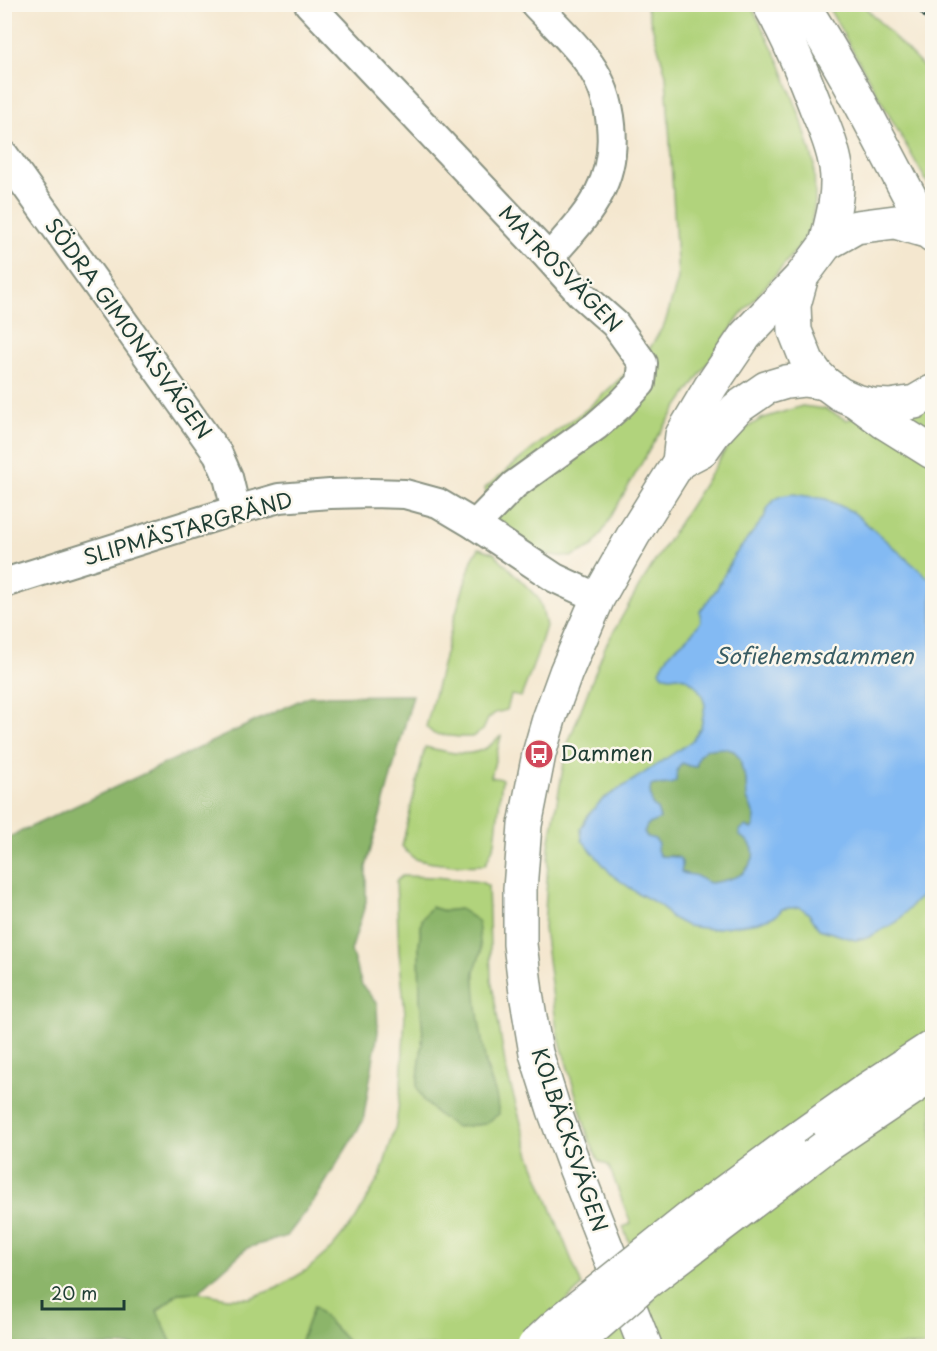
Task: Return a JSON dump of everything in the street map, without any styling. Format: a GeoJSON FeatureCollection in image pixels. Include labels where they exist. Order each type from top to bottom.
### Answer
{"type":"FeatureCollection","features":[{"type":"Feature","properties":{"kind":"main road"},"geometry":{"type":"LineString","coordinates":[[769,4],[782,26],[804,76],[832,147],[836,168],[836,203],[826,244],[802,276],[794,305],[795,331],[807,361],[825,383],[933,452]]}},
{"type":"Feature","properties":{"kind":"main road"},"geometry":{"type":"LineString","coordinates":[[802,4],[847,77],[888,158],[931,234]]}},
{"type":"Feature","properties":{"kind":"main road"},"geometry":{"type":"LineString","coordinates":[[826,244],[856,227],[895,222],[931,234]]}},
{"type":"Feature","properties":{"kind":"main road","name":"KOLBÄCKSVÄGEN"},"geometry":{"type":"LineString","coordinates":[[645,1347],[576,1170],[536,1053],[520,945],[520,889],[525,825],[539,754],[549,719],[598,597],[679,462],[682,435],[711,386],[745,336],[802,276]]}},
{"type":"Feature","properties":{"kind":"main road","name":"KOLBÄCKSVÄGEN"},"geometry":{"type":"LineString","coordinates":[[679,462],[702,450],[737,408],[766,388],[803,380],[825,383]]}},
{"type":"Feature","properties":{"kind":"main road"},"geometry":{"type":"LineString","coordinates":[[856,401],[890,406],[915,402],[933,392]]}},
{"type":"Feature","properties":{"kind":"main road"},"geometry":{"type":"LineString","coordinates":[[534,1347],[556,1325],[691,1217],[814,1126],[933,1047]]}},
{"type":"Feature","properties":{"kind":"main road"},"geometry":{"type":"LineString","coordinates":[[573,1347],[644,1284],[777,1183],[825,1147],[933,1075]]}},
{"type":"Feature","properties":{"kind":"street","name":"MATROSVÄGEN"},"geometry":{"type":"LineString","coordinates":[[309,4],[581,294],[615,324],[643,363],[641,383],[621,404],[596,426],[514,485],[475,525]]}},
{"type":"Feature","properties":{"kind":"street"},"geometry":{"type":"LineString","coordinates":[[535,4],[565,34],[589,63],[602,88],[612,132],[606,177],[598,195],[584,216],[549,258]]}},
{"type":"Feature","properties":{"kind":"street","name":"SÖDRA GIMONÄSVÄGEN"},"geometry":{"type":"LineString","coordinates":[[4,155],[218,454],[228,477],[236,510]]}},
{"type":"Feature","properties":{"kind":"street","name":"SLIPMÄSTARGRÄND"},"geometry":{"type":"LineString","coordinates":[[4,583],[279,498],[371,493],[405,494],[438,502],[555,578],[598,597]]}},
{"type":"Feature","properties":{"kind":"green space"},"geometry":{"type":"Polygon","coordinates":[[[646,5],[751,5],[780,63],[801,119],[814,163],[815,202],[811,225],[801,244],[740,316],[655,440],[593,546],[571,557],[540,554],[492,522],[485,488],[540,443],[587,409],[650,348],[665,323],[678,279],[666,75],[646,5]]]}},
{"type":"Feature","properties":{"kind":"green space"},"geometry":{"type":"Polygon","coordinates":[[[827,5],[863,5],[932,76],[932,191],[827,5]]]}},
{"type":"Feature","properties":{"kind":"green space"},"geometry":{"type":"Polygon","coordinates":[[[932,388],[932,1346],[599,1346],[653,1301],[623,1227],[631,1224],[609,1166],[598,1160],[589,1139],[557,1031],[544,928],[549,846],[567,746],[605,647],[640,585],[728,446],[743,430],[761,419],[802,406],[825,409],[847,420],[932,388]]]}},
{"type":"Feature","properties":{"kind":"green space"},"geometry":{"type":"Polygon","coordinates":[[[479,548],[494,553],[538,598],[546,626],[521,697],[511,695],[507,710],[495,713],[488,719],[483,730],[472,737],[434,734],[426,727],[454,619],[472,560],[479,548]]]}},
{"type":"Feature","properties":{"kind":"green space"},"geometry":{"type":"Polygon","coordinates":[[[413,695],[366,867],[366,902],[351,951],[362,985],[377,1004],[378,1032],[363,1121],[316,1198],[287,1236],[247,1248],[198,1292],[178,1293],[157,1311],[173,1346],[5,1346],[5,839],[309,696],[413,695]]]}},
{"type":"Feature","properties":{"kind":"green space"},"geometry":{"type":"Polygon","coordinates":[[[501,736],[491,777],[502,779],[495,843],[485,865],[440,864],[416,859],[408,854],[402,846],[425,747],[463,754],[471,753],[486,748],[501,736]]]}},
{"type":"Feature","properties":{"kind":"green space"},"geometry":{"type":"Polygon","coordinates":[[[724,748],[734,751],[740,759],[746,779],[747,798],[756,817],[755,826],[746,839],[754,850],[754,857],[739,876],[707,883],[681,872],[677,856],[660,856],[644,832],[647,825],[660,818],[657,809],[652,805],[651,785],[671,784],[675,781],[682,763],[696,767],[699,755],[707,749],[724,748]]]}},
{"type":"Feature","properties":{"kind":"green space"},"geometry":{"type":"Polygon","coordinates":[[[402,876],[436,877],[481,882],[488,886],[491,978],[506,1069],[530,1155],[582,1286],[518,1346],[352,1346],[314,1306],[299,1346],[173,1346],[157,1312],[178,1293],[198,1292],[227,1298],[250,1298],[277,1288],[307,1270],[332,1248],[355,1220],[381,1174],[396,1125],[401,1086],[405,1014],[396,881],[402,876]],[[431,907],[422,919],[419,945],[423,1035],[417,1087],[456,1127],[485,1124],[496,1095],[477,1020],[475,971],[481,952],[460,909],[444,911],[431,907]]]}},
{"type":"Feature","properties":{"kind":"green space"},"geometry":{"type":"Polygon","coordinates":[[[431,907],[444,911],[460,909],[478,921],[481,952],[474,972],[477,1007],[486,1067],[496,1095],[499,1114],[485,1124],[456,1127],[438,1115],[424,1101],[417,1087],[423,1035],[419,945],[422,919],[431,907]]]}},
{"type":"Feature","properties":{"kind":"green space"},"geometry":{"type":"Polygon","coordinates":[[[314,1306],[352,1346],[299,1346],[314,1306]]]}},
{"type":"Feature","properties":{"kind":"water","name":"Sofiehemsdammen"},"geometry":{"type":"Polygon","coordinates":[[[793,494],[826,499],[853,512],[932,581],[932,888],[915,902],[897,922],[867,938],[855,940],[819,929],[809,914],[800,907],[782,909],[777,915],[759,922],[711,929],[687,926],[670,917],[660,905],[612,875],[582,840],[581,829],[588,815],[603,799],[692,741],[701,727],[705,705],[696,686],[687,679],[665,676],[660,671],[670,654],[701,621],[700,611],[716,590],[734,556],[764,518],[773,501],[781,496],[793,494]],[[724,748],[707,749],[699,755],[696,767],[682,763],[677,771],[676,781],[671,784],[651,785],[652,805],[657,809],[660,819],[647,825],[644,832],[647,837],[655,839],[658,843],[657,850],[660,856],[680,858],[681,872],[694,875],[709,883],[723,881],[743,873],[751,863],[754,853],[750,844],[740,836],[740,830],[746,826],[751,829],[754,826],[755,817],[747,798],[746,779],[740,759],[734,751],[724,748]]]}},
{"type":"Feature","properties":{"kind":"railway"},"geometry":{"type":"LineString","coordinates":[[916,4],[932,22]]}},
{"type":"Feature","properties":{"kind":"place","name":"Dammen"},"geometry":{"type":"Point","coordinates":[539,754]}}]}
